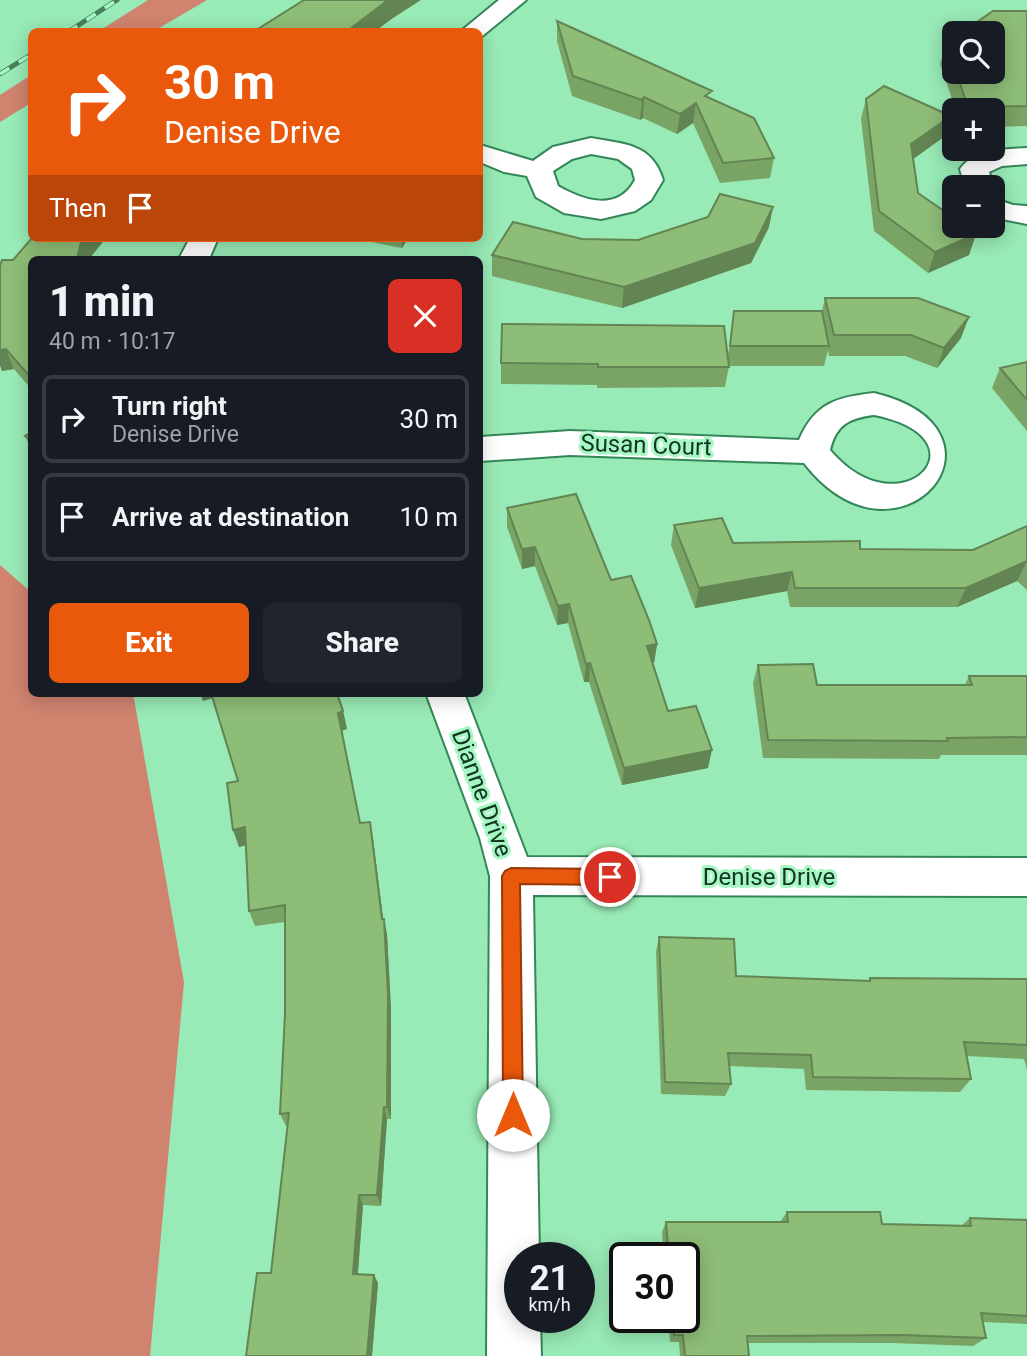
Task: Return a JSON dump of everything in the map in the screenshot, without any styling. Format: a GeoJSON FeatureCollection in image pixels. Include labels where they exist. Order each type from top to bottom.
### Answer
{"type":"FeatureCollection","features":[{"type":"Feature","properties":{"kind":"street"},"geometry":{"type":"LineString","coordinates":[[477,28],[514,0]]}},
{"type":"Feature","properties":{"kind":"street"},"geometry":{"type":"LineString","coordinates":[[483,154],[514,166],[538,170]]}},
{"type":"Feature","properties":{"kind":"street"},"geometry":{"type":"LineString","coordinates":[[976,175],[974,169],[996,158],[1027,156]]}},
{"type":"Feature","properties":{"kind":"street"},"geometry":{"type":"LineString","coordinates":[[1005,211],[1027,215]]}},
{"type":"Feature","properties":{"kind":"street","name":"Susan Court"},"geometry":{"type":"LineString","coordinates":[[483,449],[570,443],[813,452]]}},
{"type":"Feature","properties":{"kind":"street","name":"Dianne Drive"},"geometry":{"type":"LineString","coordinates":[[447,697],[500,838],[511,876],[514,1356]]}},
{"type":"Feature","properties":{"kind":"street","name":"Denise Drive"},"geometry":{"type":"LineString","coordinates":[[511,876],[1027,877]]}},
{"type":"Feature","properties":{"kind":"shaded area"},"geometry":{"type":"Polygon","coordinates":[[[148,0],[207,0],[159,28],[104,28],[148,0]]]}},
{"type":"Feature","properties":{"kind":"shaded area"},"geometry":{"type":"Polygon","coordinates":[[[28,77],[28,105],[0,122],[0,95],[28,77]]]}},
{"type":"Feature","properties":{"kind":"shaded area"},"geometry":{"type":"Polygon","coordinates":[[[0,565],[28,589],[28,697],[134,697],[184,982],[150,1356],[0,1356],[0,565]]]}},
{"type":"Feature","properties":{"kind":"building"},"geometry":{"type":"Polygon","coordinates":[[[304,0],[388,0],[351,28],[259,28],[304,0]]]}},
{"type":"Feature","properties":{"kind":"building"},"geometry":{"type":"Polygon","coordinates":[[[993,11],[1027,11],[1027,106],[1005,106],[1005,98],[965,98],[960,84],[1005,84],[1005,21],[978,21],[993,11]]]}},
{"type":"Feature","properties":{"kind":"building"},"geometry":{"type":"Polygon","coordinates":[[[557,21],[712,91],[705,96],[754,118],[774,158],[723,163],[696,103],[680,114],[644,97],[642,100],[573,76],[557,21]]]}},
{"type":"Feature","properties":{"kind":"building"},"geometry":{"type":"Polygon","coordinates":[[[884,86],[942,112],[942,122],[911,144],[918,193],[942,210],[942,238],[967,238],[935,252],[879,211],[866,99],[884,86]]]}},
{"type":"Feature","properties":{"kind":"building"},"geometry":{"type":"Polygon","coordinates":[[[720,194],[773,207],[755,243],[624,287],[492,255],[513,222],[582,239],[638,240],[708,217],[720,194]]]}},
{"type":"Feature","properties":{"kind":"building"},"geometry":{"type":"Polygon","coordinates":[[[29,242],[81,242],[78,256],[28,256],[28,374],[6,349],[0,350],[0,266],[2,260],[13,260],[29,242]]]}},
{"type":"Feature","properties":{"kind":"building"},"geometry":{"type":"Polygon","coordinates":[[[825,298],[918,298],[969,317],[944,348],[911,335],[834,335],[825,298]]]}},
{"type":"Feature","properties":{"kind":"building"},"geometry":{"type":"Polygon","coordinates":[[[734,311],[822,311],[829,346],[730,346],[734,311]]]}},
{"type":"Feature","properties":{"kind":"building"},"geometry":{"type":"Polygon","coordinates":[[[502,324],[724,326],[729,367],[598,367],[598,364],[501,363],[502,324]]]}},
{"type":"Feature","properties":{"kind":"building"},"geometry":{"type":"Polygon","coordinates":[[[1027,362],[1027,400],[1000,368],[1027,362]]]}},
{"type":"Feature","properties":{"kind":"building"},"geometry":{"type":"Polygon","coordinates":[[[576,494],[611,580],[631,576],[657,644],[647,646],[668,711],[696,706],[712,750],[624,768],[590,663],[586,664],[569,604],[558,606],[535,547],[522,549],[507,508],[576,494]]]}},
{"type":"Feature","properties":{"kind":"building"},"geometry":{"type":"Polygon","coordinates":[[[722,518],[733,543],[860,541],[860,549],[973,550],[1027,526],[1027,561],[966,588],[795,588],[792,572],[699,588],[674,525],[722,518]]]}},
{"type":"Feature","properties":{"kind":"building"},"geometry":{"type":"Polygon","coordinates":[[[813,664],[817,685],[972,685],[969,676],[1027,676],[1027,737],[947,738],[948,741],[768,740],[758,665],[813,664]]]}},
{"type":"Feature","properties":{"kind":"building"},"geometry":{"type":"Polygon","coordinates":[[[212,697],[338,697],[343,711],[338,713],[360,823],[370,822],[384,919],[388,995],[387,1107],[384,1107],[377,1195],[359,1195],[353,1274],[374,1275],[367,1356],[246,1356],[257,1273],[271,1273],[289,1113],[280,1114],[285,1014],[285,905],[249,911],[245,827],[233,830],[227,783],[238,781],[212,697]]]}},
{"type":"Feature","properties":{"kind":"building"},"geometry":{"type":"Polygon","coordinates":[[[659,937],[734,939],[736,976],[870,981],[870,978],[1027,979],[1027,1045],[964,1042],[971,1079],[813,1077],[811,1055],[728,1053],[731,1084],[665,1082],[659,937]]]}},
{"type":"Feature","properties":{"kind":"building"},"geometry":{"type":"Polygon","coordinates":[[[787,1212],[880,1212],[882,1224],[971,1226],[970,1218],[1027,1220],[1027,1316],[981,1313],[986,1338],[902,1335],[747,1336],[749,1356],[685,1356],[683,1335],[674,1333],[700,1333],[700,1242],[668,1242],[666,1222],[788,1222],[787,1212]]]}},
{"type":"Feature","properties":{"kind":"railway"},"geometry":{"type":"LineString","coordinates":[[74,28],[117,0]]}},
{"type":"Feature","properties":{"kind":"railway"},"geometry":{"type":"LineString","coordinates":[[0,74],[28,56]]}},
{"type":"Feature","properties":{"kind":"route"},"geometry":{"type":"LineString","coordinates":[[513,1115],[511,876],[610,877]]}}]}
